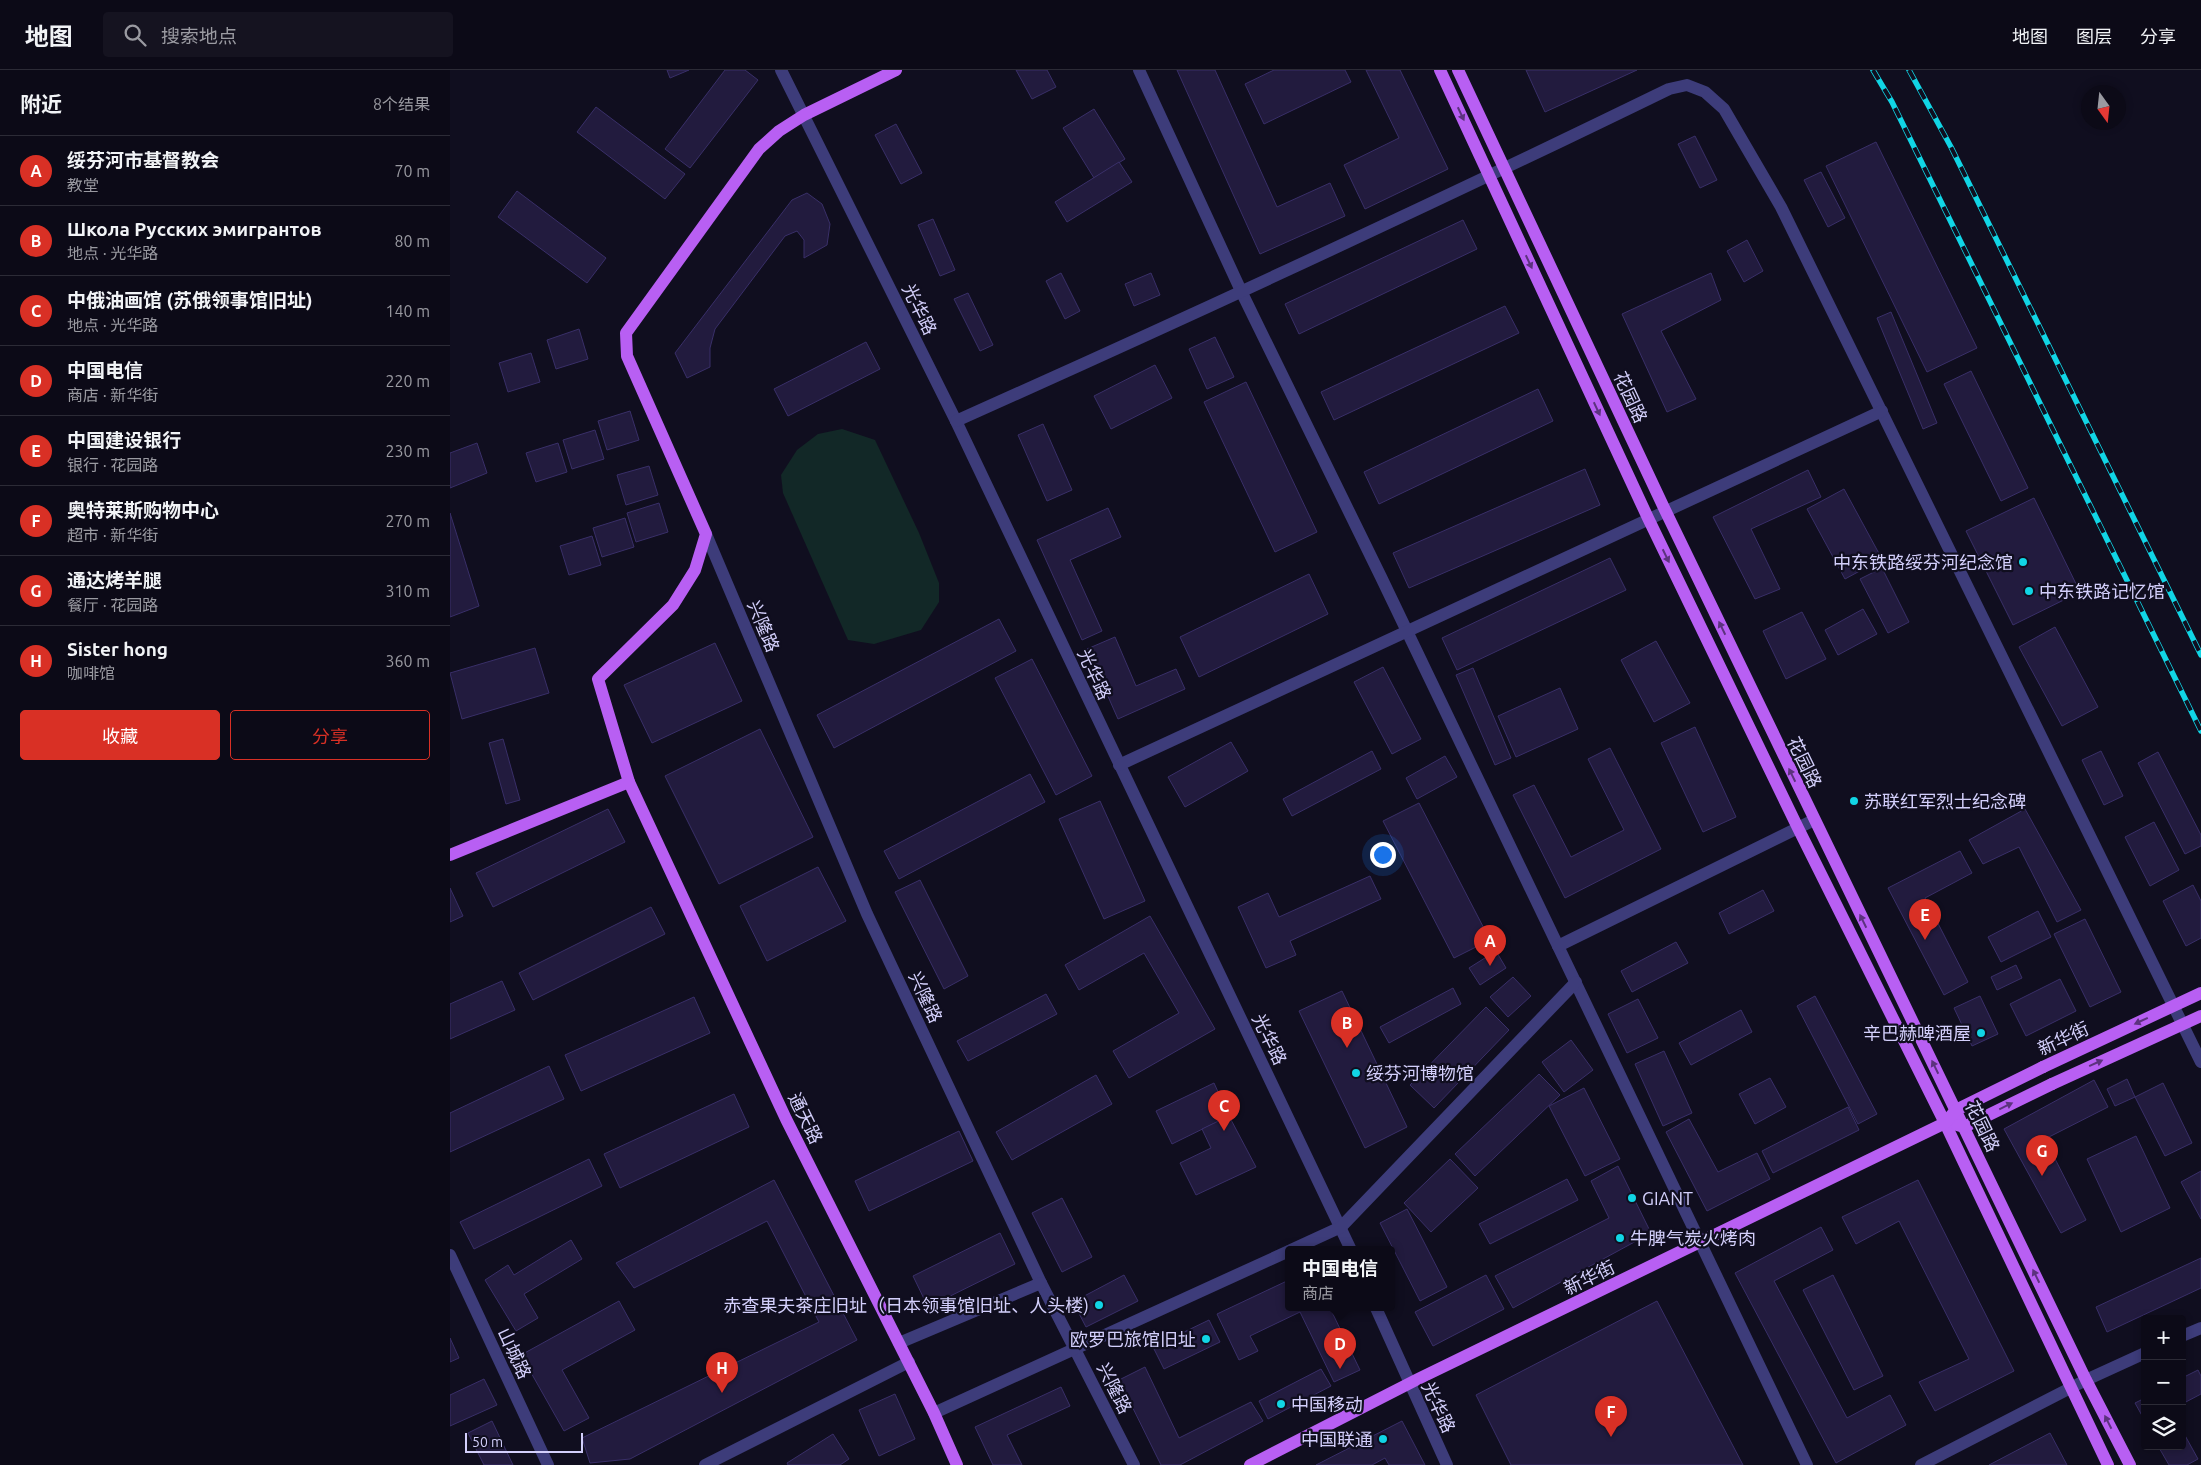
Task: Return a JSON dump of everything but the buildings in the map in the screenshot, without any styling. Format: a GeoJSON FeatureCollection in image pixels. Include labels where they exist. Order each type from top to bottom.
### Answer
{"type":"FeatureCollection","features":[{"type":"Feature","properties":{"kind":"main road"},"geometry":{"type":"LineString","coordinates":[[706,534],[627,356],[626,333],[758,150],[779,130],[804,115],[896,70]]}},
{"type":"Feature","properties":{"kind":"main road","name":"花园路"},"geometry":{"type":"LineString","coordinates":[[1440,70],[1648,518],[1798,828],[1945,1123],[2108,1465]]}},
{"type":"Feature","properties":{"kind":"main road","name":"花园路"},"geometry":{"type":"LineString","coordinates":[[1458,70],[1665,510],[1814,820],[2086,1380],[2130,1465]]}},
{"type":"Feature","properties":{"kind":"main road","name":"通天路"},"geometry":{"type":"LineString","coordinates":[[706,534],[695,570],[673,605],[598,679],[629,782],[786,1119],[934,1412],[957,1465]]}},
{"type":"Feature","properties":{"kind":"main road"},"geometry":{"type":"LineString","coordinates":[[450,855],[629,782]]}},
{"type":"Feature","properties":{"kind":"main road","name":"新华街"},"geometry":{"type":"LineString","coordinates":[[1250,1465],[1409,1384],[1945,1123],[1956,1110],[2044,1066],[2201,993]]}},
{"type":"Feature","properties":{"kind":"main road","name":"新华街"},"geometry":{"type":"LineString","coordinates":[[1964,1127],[2052,1084],[2201,1016]]}},
{"type":"Feature","properties":{"kind":"main road"},"geometry":{"type":"LineString","coordinates":[[1945,1123],[1964,1127]]}},
{"type":"Feature","properties":{"kind":"street","name":"光华路"},"geometry":{"type":"LineString","coordinates":[[781,70],[956,421],[1118,765],[1349,1246]]}},
{"type":"Feature","properties":{"kind":"street"},"geometry":{"type":"LineString","coordinates":[[1139,70],[1242,293],[1407,631],[1807,1465]]}},
{"type":"Feature","properties":{"kind":"street"},"geometry":{"type":"LineString","coordinates":[[956,421],[1242,293],[1504,170],[1669,89],[1687,85],[1705,92],[1724,109],[1780,207],[2201,1062]]}},
{"type":"Feature","properties":{"kind":"street"},"geometry":{"type":"LineString","coordinates":[[1118,765],[1882,411]]}},
{"type":"Feature","properties":{"kind":"street","name":"兴隆路"},"geometry":{"type":"LineString","coordinates":[[706,534],[867,914],[1041,1283],[1134,1465]]}},
{"type":"Feature","properties":{"kind":"street"},"geometry":{"type":"LineString","coordinates":[[1558,946],[1814,820]]}},
{"type":"Feature","properties":{"kind":"street"},"geometry":{"type":"LineString","coordinates":[[1301,1246],[1341,1227],[1576,982]]}},
{"type":"Feature","properties":{"kind":"street"},"geometry":{"type":"LineString","coordinates":[[934,1412],[1285,1253]]}},
{"type":"Feature","properties":{"kind":"street","name":"山城路"},"geometry":{"type":"LineString","coordinates":[[450,1255],[548,1465]]}},
{"type":"Feature","properties":{"kind":"street"},"geometry":{"type":"LineString","coordinates":[[899,1343],[1041,1283]]}},
{"type":"Feature","properties":{"kind":"street","name":"光华路"},"geometry":{"type":"LineString","coordinates":[[1377,1311],[1446,1465]]}},
{"type":"Feature","properties":{"kind":"street"},"geometry":{"type":"LineString","coordinates":[[2186,1334],[2201,1328]]}},
{"type":"Feature","properties":{"kind":"street"},"geometry":{"type":"LineString","coordinates":[[1921,1465],[2070,1388],[2141,1355]]}},
{"type":"Feature","properties":{"kind":"street"},"geometry":{"type":"LineString","coordinates":[[705,1465],[909,1362]]}},
{"type":"Feature","properties":{"kind":"green space"},"geometry":{"type":"Polygon","coordinates":[[[842,429],[875,440],[919,533],[939,583],[939,602],[921,630],[874,644],[848,640],[783,493],[781,475],[797,450],[818,434],[842,429]]]}},
{"type":"Feature","properties":{"kind":"railway"},"geometry":{"type":"LineString","coordinates":[[1873,70],[1892,102],[2201,731]]}},
{"type":"Feature","properties":{"kind":"railway"},"geometry":{"type":"LineString","coordinates":[[1909,70],[1951,147],[2201,655]]}},
{"type":"Feature","properties":{"kind":"place","name":"中东铁路绥芬河纪念馆"},"geometry":{"type":"Point","coordinates":[2023,562]}},
{"type":"Feature","properties":{"kind":"place","name":"中东铁路记忆馆"},"geometry":{"type":"Point","coordinates":[2029,591]}},
{"type":"Feature","properties":{"kind":"place","name":"苏联红军烈士纪念碑"},"geometry":{"type":"Point","coordinates":[1854,801]}},
{"type":"Feature","properties":{"kind":"place","name":"中国建设银行"},"geometry":{"type":"Point","coordinates":[1925,940]}},
{"type":"Feature","properties":{"kind":"place","name":"绥芬河市基督教会"},"geometry":{"type":"Point","coordinates":[1490,966]}},
{"type":"Feature","properties":{"kind":"place","name":"辛巴赫啤酒屋"},"geometry":{"type":"Point","coordinates":[1981,1033]}},
{"type":"Feature","properties":{"kind":"place","name":"Школа Русских эмигрантов"},"geometry":{"type":"Point","coordinates":[1347,1048]}},
{"type":"Feature","properties":{"kind":"place","name":"绥芬河博物馆"},"geometry":{"type":"Point","coordinates":[1356,1073]}},
{"type":"Feature","properties":{"kind":"place","name":"中俄油画馆 (苏俄领事馆旧址)"},"geometry":{"type":"Point","coordinates":[1224,1131]}},
{"type":"Feature","properties":{"kind":"place","name":"通达烤羊腿"},"geometry":{"type":"Point","coordinates":[2042,1176]}},
{"type":"Feature","properties":{"kind":"place","name":"GIANT"},"geometry":{"type":"Point","coordinates":[1632,1198]}},
{"type":"Feature","properties":{"kind":"place","name":"牛脾气炭火烤肉"},"geometry":{"type":"Point","coordinates":[1620,1238]}},
{"type":"Feature","properties":{"kind":"place","name":"赤查果夫茶庄旧址（日本领事馆旧址、人头楼)"},"geometry":{"type":"Point","coordinates":[1099,1305]}},
{"type":"Feature","properties":{"kind":"place","name":"欧罗巴旅馆旧址"},"geometry":{"type":"Point","coordinates":[1206,1339]}},
{"type":"Feature","properties":{"kind":"place","name":"中国电信"},"geometry":{"type":"Point","coordinates":[1340,1369]}},
{"type":"Feature","properties":{"kind":"place","name":"Sister hong"},"geometry":{"type":"Point","coordinates":[722,1393]}},
{"type":"Feature","properties":{"kind":"place","name":"中国移动"},"geometry":{"type":"Point","coordinates":[1281,1404]}},
{"type":"Feature","properties":{"kind":"place","name":"奥特莱斯购物中心"},"geometry":{"type":"Point","coordinates":[1611,1437]}},
{"type":"Feature","properties":{"kind":"place","name":"中国联通"},"geometry":{"type":"Point","coordinates":[1383,1439]}}]}
